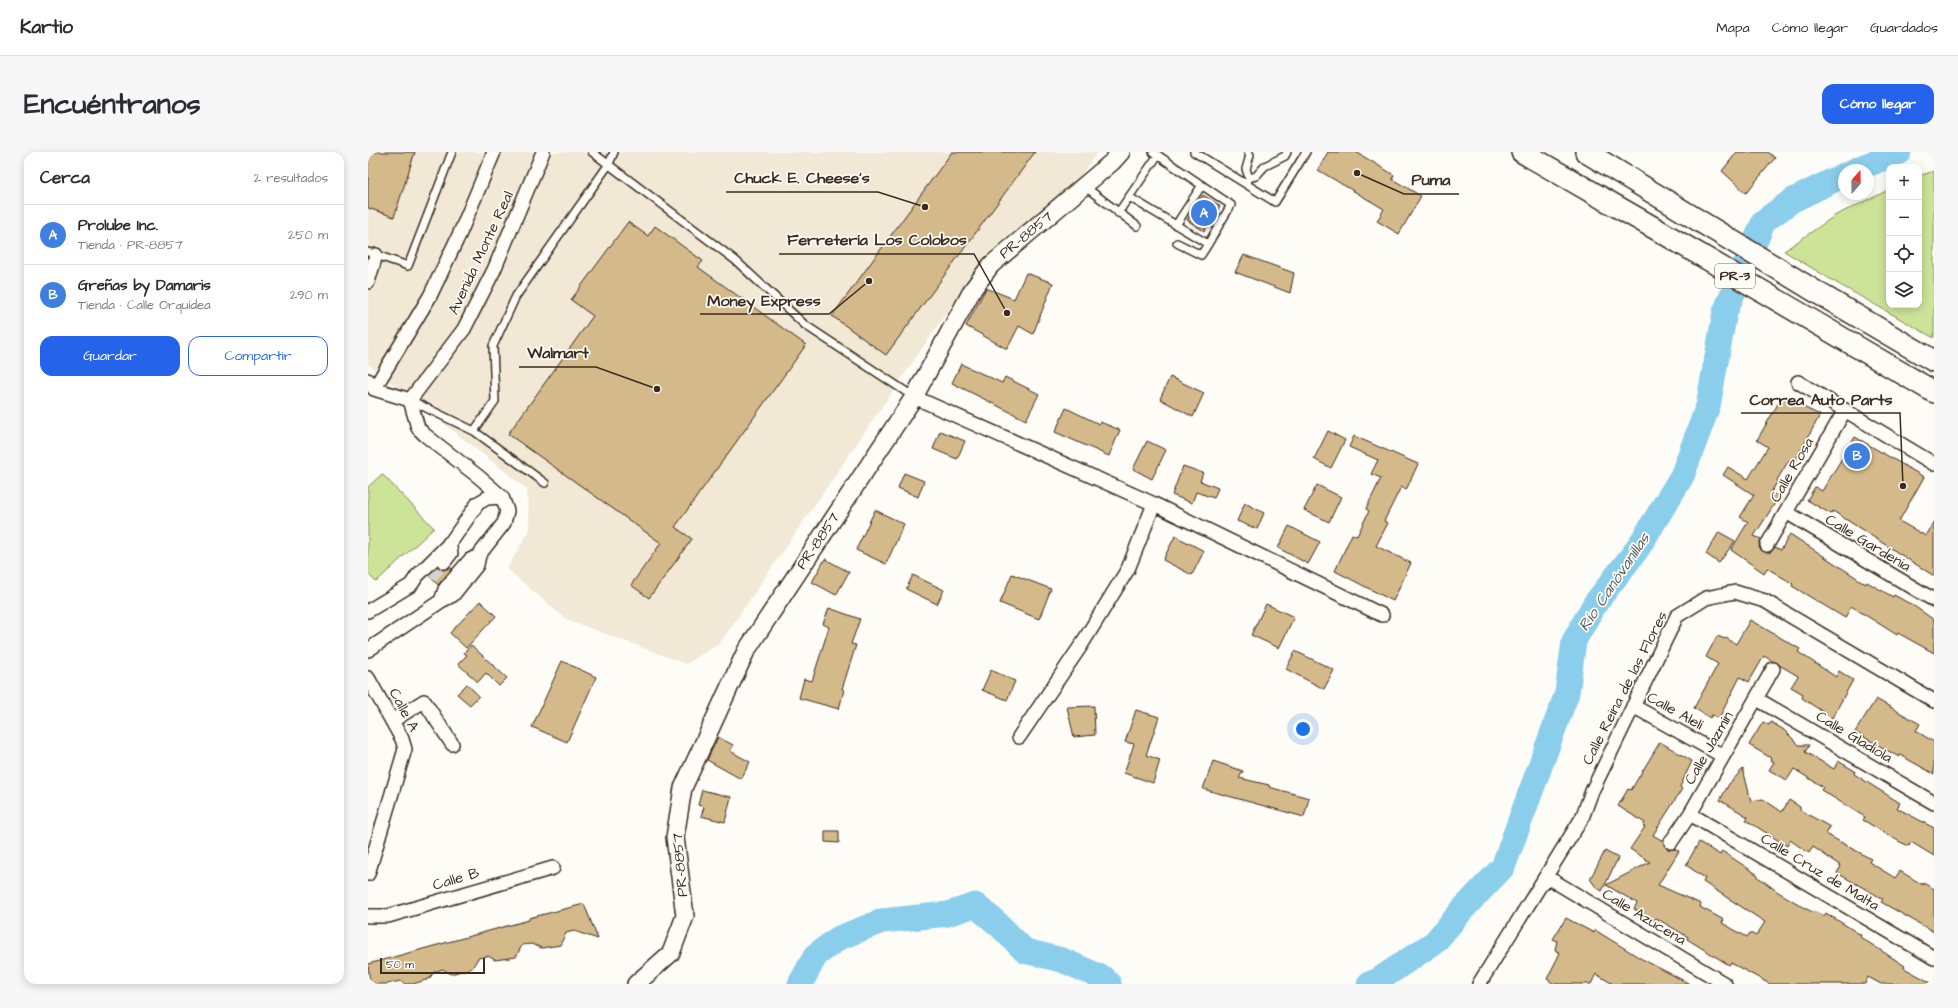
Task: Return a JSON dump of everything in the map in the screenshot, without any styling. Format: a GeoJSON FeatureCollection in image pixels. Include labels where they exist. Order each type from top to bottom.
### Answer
{"type":"FeatureCollection","features":[{"type":"Feature","properties":{"kind":"main road","name":"PR-3"},"geometry":{"type":"LineString","coordinates":[[1522,152],[1664,233],[1934,392]]}},
{"type":"Feature","properties":{"kind":"main road","name":"PR-3"},"geometry":{"type":"LineString","coordinates":[[1586,152],[1818,293],[1934,361]]}},
{"type":"Feature","properties":{"kind":"street","name":"Avenida Monte Real"},"geometry":{"type":"LineString","coordinates":[[371,384],[430,296],[460,233],[494,152]]}},
{"type":"Feature","properties":{"kind":"street","name":"Avenida Monte Real"},"geometry":{"type":"LineString","coordinates":[[410,400],[464,329],[494,270],[543,152]]}},
{"type":"Feature","properties":{"kind":"street","name":"PR-8857"},"geometry":{"type":"LineString","coordinates":[[636,984],[670,953],[685,916],[675,837],[683,788],[746,651],[914,397],[973,289],[991,265],[1112,162],[1121,152]]}},
{"type":"Feature","properties":{"kind":"street"},"geometry":{"type":"LineString","coordinates":[[368,282],[372,254]]}},
{"type":"Feature","properties":{"kind":"street"},"geometry":{"type":"LineString","coordinates":[[1798,382],[1934,464]]}},
{"type":"Feature","properties":{"kind":"street"},"geometry":{"type":"LineString","coordinates":[[368,650],[440,601],[453,595],[477,565],[479,555],[504,523],[506,511],[502,497],[418,428],[410,400],[371,384]]}},
{"type":"Feature","properties":{"kind":"street"},"geometry":{"type":"LineString","coordinates":[[914,397],[1154,504],[1382,615]]}},
{"type":"Feature","properties":{"kind":"street","name":"Calle Rosa"},"geometry":{"type":"LineString","coordinates":[[1767,545],[1845,410]]}},
{"type":"Feature","properties":{"kind":"street"},"geometry":{"type":"LineString","coordinates":[[411,585],[417,576],[449,543],[478,503],[487,498],[502,497]]}},
{"type":"Feature","properties":{"kind":"street"},"geometry":{"type":"LineString","coordinates":[[1019,736],[1080,647],[1128,569],[1154,504]]}},
{"type":"Feature","properties":{"kind":"street","name":"Calle Gardenia"},"geometry":{"type":"LineString","coordinates":[[1786,512],[1934,600]]}},
{"type":"Feature","properties":{"kind":"street"},"geometry":{"type":"LineString","coordinates":[[444,562],[451,553],[449,543]]}},
{"type":"Feature","properties":{"kind":"street"},"geometry":{"type":"LineString","coordinates":[[368,611],[411,585],[430,577]]}},
{"type":"Feature","properties":{"kind":"street","name":"Calle Reina de las Flores"},"geometry":{"type":"LineString","coordinates":[[1479,984],[1547,877],[1582,818],[1592,791],[1676,616],[1706,598],[1736,592],[1765,601],[1934,701]]}},
{"type":"Feature","properties":{"kind":"street","name":"Calle Jazmín"},"geometry":{"type":"LineString","coordinates":[[1671,842],[1690,814],[1773,669]]}},
{"type":"Feature","properties":{"kind":"street","name":"Calle A"},"geometry":{"type":"LineString","coordinates":[[368,678],[402,739],[405,749],[368,874]]}},
{"type":"Feature","properties":{"kind":"street","name":"Calle Gladiola"},"geometry":{"type":"LineString","coordinates":[[1757,698],[1934,803]]}},
{"type":"Feature","properties":{"kind":"street"},"geometry":{"type":"LineString","coordinates":[[392,721],[424,701],[452,744]]}},
{"type":"Feature","properties":{"kind":"street","name":"Calle Alelí"},"geometry":{"type":"LineString","coordinates":[[1633,706],[1723,756]]}},
{"type":"Feature","properties":{"kind":"street","name":"Calle Cruz de Malta"},"geometry":{"type":"LineString","coordinates":[[1690,814],[1934,958]]}},
{"type":"Feature","properties":{"kind":"street","name":"Calle B"},"geometry":{"type":"LineString","coordinates":[[368,916],[388,916],[553,868]]}},
{"type":"Feature","properties":{"kind":"street","name":"Calle Azucena"},"geometry":{"type":"LineString","coordinates":[[1547,877],[1725,984]]}},
{"type":"Feature","properties":{"kind":"lane"},"geometry":{"type":"LineString","coordinates":[[372,254],[408,266],[452,152]]}},
{"type":"Feature","properties":{"kind":"lane"},"geometry":{"type":"LineString","coordinates":[[592,152],[735,260],[805,325],[914,397]]}},
{"type":"Feature","properties":{"kind":"lane"},"geometry":{"type":"LineString","coordinates":[[474,431],[495,401],[493,346],[516,296],[609,164],[614,152]]}},
{"type":"Feature","properties":{"kind":"lane"},"geometry":{"type":"LineString","coordinates":[[1194,152],[1248,180],[1275,202],[1306,152]]}},
{"type":"Feature","properties":{"kind":"lane"},"geometry":{"type":"LineString","coordinates":[[1248,152],[1250,155],[1246,170],[1248,180]]}},
{"type":"Feature","properties":{"kind":"lane"},"geometry":{"type":"LineString","coordinates":[[1248,180],[1256,176],[1265,166],[1285,156],[1287,152]]}},
{"type":"Feature","properties":{"kind":"lane"},"geometry":{"type":"LineString","coordinates":[[1118,213],[1156,154],[1231,205],[1201,255],[1177,243]]}},
{"type":"Feature","properties":{"kind":"lane"},"geometry":{"type":"LineString","coordinates":[[1176,225],[1202,185]]}},
{"type":"Feature","properties":{"kind":"lane"},"geometry":{"type":"LineString","coordinates":[[1084,186],[1137,226]]}},
{"type":"Feature","properties":{"kind":"lane"},"geometry":{"type":"LineString","coordinates":[[1129,197],[1208,244]]}},
{"type":"Feature","properties":{"kind":"lane"},"geometry":{"type":"LineString","coordinates":[[410,400],[474,431],[545,483]]}},
{"type":"Feature","properties":{"kind":"shaded area"},"geometry":{"type":"Polygon","coordinates":[[[368,152],[1098,152],[1072,186],[986,255],[720,643],[686,664],[566,619],[507,569],[530,529],[527,489],[368,364],[368,152]]]}},
{"type":"Feature","properties":{"kind":"green space"},"geometry":{"type":"Polygon","coordinates":[[[1934,171],[1934,338],[1835,282],[1784,251],[1836,215],[1868,200],[1874,200],[1874,197],[1886,191],[1886,308],[1922,308],[1922,175],[1934,171]]]}},
{"type":"Feature","properties":{"kind":"green space"},"geometry":{"type":"Polygon","coordinates":[[[382,474],[434,528],[376,582],[368,574],[368,487],[382,474]]]}},
{"type":"Feature","properties":{"kind":"building"},"geometry":{"type":"Polygon","coordinates":[[[368,152],[415,152],[394,217],[368,208],[368,152]]]}},
{"type":"Feature","properties":{"kind":"building"},"geometry":{"type":"Polygon","coordinates":[[[952,152],[1035,152],[886,355],[832,316],[952,152]]]}},
{"type":"Feature","properties":{"kind":"building"},"geometry":{"type":"Polygon","coordinates":[[[1328,152],[1356,152],[1394,175],[1392,179],[1421,196],[1399,234],[1377,221],[1384,209],[1318,170],[1328,152]]]}},
{"type":"Feature","properties":{"kind":"building"},"geometry":{"type":"Polygon","coordinates":[[[1737,152],[1768,152],[1775,158],[1746,193],[1722,171],[1737,152]]]}},
{"type":"Feature","properties":{"kind":"building"},"geometry":{"type":"Polygon","coordinates":[[[1203,195],[1220,206],[1204,231],[1187,220],[1203,195]]]}},
{"type":"Feature","properties":{"kind":"building"},"geometry":{"type":"Polygon","coordinates":[[[628,222],[648,236],[655,226],[703,261],[698,267],[806,345],[675,527],[692,539],[649,598],[631,585],[661,543],[508,434],[593,316],[571,300],[628,222]]]}},
{"type":"Feature","properties":{"kind":"building"},"geometry":{"type":"Polygon","coordinates":[[[1244,255],[1294,273],[1290,293],[1235,272],[1244,255]]]}},
{"type":"Feature","properties":{"kind":"building"},"geometry":{"type":"Polygon","coordinates":[[[1026,273],[1053,283],[1033,334],[1019,326],[1007,349],[966,326],[986,288],[1014,299],[1026,273]]]}},
{"type":"Feature","properties":{"kind":"building"},"geometry":{"type":"Polygon","coordinates":[[[961,364],[1002,383],[1005,377],[1039,394],[1026,420],[952,383],[961,364]]]}},
{"type":"Feature","properties":{"kind":"building"},"geometry":{"type":"Polygon","coordinates":[[[1170,377],[1204,393],[1193,417],[1160,399],[1170,377]]]}},
{"type":"Feature","properties":{"kind":"building"},"geometry":{"type":"Polygon","coordinates":[[[1782,397],[1820,415],[1794,463],[1789,460],[1771,492],[1779,497],[1754,536],[1761,539],[1759,545],[1760,549],[1767,553],[1771,552],[1775,547],[1781,550],[1790,534],[1866,584],[1867,582],[1893,597],[1894,595],[1914,606],[1934,620],[1934,653],[1898,633],[1897,635],[1851,606],[1845,618],[1792,586],[1793,584],[1767,568],[1764,573],[1731,550],[1748,522],[1740,517],[1754,495],[1723,475],[1728,467],[1748,479],[1768,447],[1757,440],[1782,397]]]}},
{"type":"Feature","properties":{"kind":"building"},"geometry":{"type":"Polygon","coordinates":[[[1066,408],[1099,424],[1100,422],[1120,430],[1109,456],[1055,432],[1066,408]]]}},
{"type":"Feature","properties":{"kind":"building"},"geometry":{"type":"Polygon","coordinates":[[[940,431],[965,441],[957,459],[933,449],[940,431]]]}},
{"type":"Feature","properties":{"kind":"building"},"geometry":{"type":"Polygon","coordinates":[[[1328,431],[1345,440],[1331,468],[1314,459],[1328,431]]]}},
{"type":"Feature","properties":{"kind":"building"},"geometry":{"type":"Polygon","coordinates":[[[1354,436],[1418,464],[1406,490],[1401,487],[1384,521],[1388,523],[1376,546],[1411,563],[1393,601],[1335,571],[1352,534],[1357,536],[1369,511],[1366,509],[1381,478],[1371,474],[1378,460],[1349,447],[1354,436]]]}},
{"type":"Feature","properties":{"kind":"building"},"geometry":{"type":"Polygon","coordinates":[[[1855,437],[1924,477],[1899,521],[1926,536],[1934,522],[1934,576],[1833,511],[1831,514],[1807,500],[1815,487],[1822,491],[1855,437]]]}},
{"type":"Feature","properties":{"kind":"building"},"geometry":{"type":"Polygon","coordinates":[[[1147,441],[1166,450],[1152,479],[1133,469],[1147,441]]]}},
{"type":"Feature","properties":{"kind":"building"},"geometry":{"type":"Polygon","coordinates":[[[1183,466],[1203,473],[1200,481],[1218,488],[1214,498],[1196,492],[1192,503],[1172,495],[1183,466]]]}},
{"type":"Feature","properties":{"kind":"building"},"geometry":{"type":"Polygon","coordinates":[[[904,473],[924,481],[918,497],[898,488],[904,473]]]}},
{"type":"Feature","properties":{"kind":"building"},"geometry":{"type":"Polygon","coordinates":[[[1317,485],[1341,497],[1329,522],[1304,510],[1317,485]]]}},
{"type":"Feature","properties":{"kind":"building"},"geometry":{"type":"Polygon","coordinates":[[[1245,503],[1264,513],[1257,529],[1237,521],[1245,503]]]}},
{"type":"Feature","properties":{"kind":"building"},"geometry":{"type":"Polygon","coordinates":[[[875,510],[904,524],[886,564],[856,550],[875,510]]]}},
{"type":"Feature","properties":{"kind":"building"},"geometry":{"type":"Polygon","coordinates":[[[1289,526],[1320,542],[1308,564],[1278,548],[1289,526]]]}},
{"type":"Feature","properties":{"kind":"building"},"geometry":{"type":"Polygon","coordinates":[[[1719,532],[1735,541],[1719,563],[1706,554],[1719,532]]]}},
{"type":"Feature","properties":{"kind":"building"},"geometry":{"type":"Polygon","coordinates":[[[1175,536],[1204,551],[1192,575],[1163,560],[1175,536]]]}},
{"type":"Feature","properties":{"kind":"building"},"geometry":{"type":"Polygon","coordinates":[[[825,559],[849,572],[836,595],[812,582],[825,559]]]}},
{"type":"Feature","properties":{"kind":"building"},"geometry":{"type":"Polygon","coordinates":[[[438,567],[443,570],[450,567],[452,569],[438,585],[429,576],[438,567]]]}},
{"type":"Feature","properties":{"kind":"building"},"geometry":{"type":"Polygon","coordinates":[[[1012,574],[1051,589],[1039,619],[1000,603],[1012,574]]]}},
{"type":"Feature","properties":{"kind":"building"},"geometry":{"type":"Polygon","coordinates":[[[913,575],[944,590],[937,604],[906,589],[913,575]]]}},
{"type":"Feature","properties":{"kind":"building"},"geometry":{"type":"Polygon","coordinates":[[[480,601],[496,616],[466,648],[450,633],[480,601]]]}},
{"type":"Feature","properties":{"kind":"building"},"geometry":{"type":"Polygon","coordinates":[[[1266,604],[1294,617],[1279,648],[1251,635],[1266,604]]]}},
{"type":"Feature","properties":{"kind":"building"},"geometry":{"type":"Polygon","coordinates":[[[829,608],[860,619],[851,644],[856,645],[842,689],[844,690],[839,709],[799,698],[804,679],[812,681],[829,627],[823,624],[829,608]]]}},
{"type":"Feature","properties":{"kind":"building"},"geometry":{"type":"Polygon","coordinates":[[[1750,620],[1800,649],[1798,652],[1836,677],[1839,671],[1853,680],[1832,718],[1802,698],[1803,694],[1791,687],[1798,676],[1764,656],[1749,682],[1740,677],[1719,718],[1712,715],[1710,718],[1694,708],[1718,664],[1706,657],[1717,636],[1726,638],[1736,644],[1750,620]]]}},
{"type":"Feature","properties":{"kind":"building"},"geometry":{"type":"Polygon","coordinates":[[[471,645],[507,678],[499,686],[486,673],[478,682],[458,664],[467,655],[464,653],[471,645]]]}},
{"type":"Feature","properties":{"kind":"building"},"geometry":{"type":"Polygon","coordinates":[[[1295,651],[1334,670],[1324,689],[1286,669],[1295,651]]]}},
{"type":"Feature","properties":{"kind":"building"},"geometry":{"type":"Polygon","coordinates":[[[562,661],[596,677],[567,742],[532,727],[562,661]]]}},
{"type":"Feature","properties":{"kind":"building"},"geometry":{"type":"Polygon","coordinates":[[[991,670],[1015,681],[1007,700],[982,690],[991,670]]]}},
{"type":"Feature","properties":{"kind":"building"},"geometry":{"type":"Polygon","coordinates":[[[467,684],[479,696],[470,705],[457,694],[467,684]]]}},
{"type":"Feature","properties":{"kind":"building"},"geometry":{"type":"Polygon","coordinates":[[[1876,699],[1920,724],[1916,731],[1934,742],[1934,774],[1900,755],[1899,757],[1855,732],[1876,699]]]}},
{"type":"Feature","properties":{"kind":"building"},"geometry":{"type":"Polygon","coordinates":[[[1094,706],[1095,735],[1074,737],[1067,707],[1094,706]]]}},
{"type":"Feature","properties":{"kind":"building"},"geometry":{"type":"Polygon","coordinates":[[[1136,710],[1159,717],[1146,755],[1160,760],[1153,783],[1124,773],[1134,744],[1125,742],[1136,710]]]}},
{"type":"Feature","properties":{"kind":"building"},"geometry":{"type":"Polygon","coordinates":[[[1763,722],[1769,725],[1771,722],[1784,730],[1799,745],[1809,745],[1805,752],[1834,769],[1838,761],[1855,771],[1854,774],[1900,803],[1897,808],[1934,828],[1934,856],[1911,842],[1909,846],[1900,842],[1863,820],[1865,817],[1821,790],[1823,787],[1794,769],[1787,780],[1769,770],[1774,762],[1770,760],[1771,758],[1749,745],[1763,722]]]}},
{"type":"Feature","properties":{"kind":"building"},"geometry":{"type":"Polygon","coordinates":[[[718,737],[733,745],[730,751],[750,762],[741,779],[707,760],[718,737]]]}},
{"type":"Feature","properties":{"kind":"building"},"geometry":{"type":"Polygon","coordinates":[[[1660,742],[1692,761],[1680,787],[1682,789],[1653,835],[1663,841],[1667,849],[1675,849],[1679,851],[1658,885],[1701,904],[1700,907],[1724,920],[1722,923],[1747,937],[1750,933],[1756,936],[1765,922],[1703,882],[1705,878],[1686,865],[1699,842],[1720,855],[1722,851],[1758,875],[1758,877],[1778,892],[1812,912],[1813,911],[1824,916],[1826,913],[1861,935],[1860,937],[1905,966],[1904,968],[1933,984],[1881,984],[1868,977],[1865,984],[1770,984],[1731,963],[1729,965],[1687,939],[1688,937],[1656,918],[1654,921],[1634,909],[1637,903],[1606,885],[1650,862],[1630,849],[1645,827],[1643,826],[1645,823],[1618,806],[1628,789],[1631,790],[1660,742]]]}},
{"type":"Feature","properties":{"kind":"building"},"geometry":{"type":"Polygon","coordinates":[[[1213,761],[1243,771],[1239,778],[1269,785],[1269,787],[1309,798],[1304,817],[1203,789],[1213,761]]]}},
{"type":"Feature","properties":{"kind":"building"},"geometry":{"type":"Polygon","coordinates":[[[1743,769],[1751,801],[1763,799],[1782,812],[1789,800],[1800,807],[1800,810],[1830,827],[1826,834],[1871,859],[1869,862],[1895,878],[1900,871],[1923,885],[1923,883],[1934,889],[1934,932],[1881,902],[1883,899],[1837,873],[1841,866],[1813,847],[1809,853],[1790,840],[1787,846],[1746,820],[1748,817],[1720,800],[1729,784],[1743,769]]]}},
{"type":"Feature","properties":{"kind":"building"},"geometry":{"type":"Polygon","coordinates":[[[702,790],[731,797],[725,822],[701,816],[704,807],[698,805],[702,790]]]}},
{"type":"Feature","properties":{"kind":"building"},"geometry":{"type":"Polygon","coordinates":[[[825,831],[839,831],[839,843],[825,842],[825,831]]]}},
{"type":"Feature","properties":{"kind":"building"},"geometry":{"type":"Polygon","coordinates":[[[1605,851],[1618,858],[1602,891],[1596,887],[1590,879],[1605,851]]]}},
{"type":"Feature","properties":{"kind":"building"},"geometry":{"type":"Polygon","coordinates":[[[584,904],[598,939],[574,931],[566,933],[560,945],[542,948],[531,944],[522,945],[516,957],[495,960],[488,956],[478,958],[472,968],[451,974],[443,969],[434,972],[429,979],[413,984],[405,984],[400,981],[387,984],[370,984],[368,964],[529,920],[529,918],[584,904]]]}},
{"type":"Feature","properties":{"kind":"building"},"geometry":{"type":"Polygon","coordinates":[[[1566,918],[1594,933],[1595,930],[1640,958],[1690,984],[1613,984],[1596,974],[1591,984],[1554,984],[1547,979],[1560,953],[1555,950],[1557,941],[1553,939],[1566,918]]]}},
{"type":"Feature","properties":{"kind":"waterway","name":"Río Canóvanillas"},"geometry":{"type":"LineString","coordinates":[[1870,164],[1899,152]]}},
{"type":"Feature","properties":{"kind":"waterway","name":"Río Canóvanillas"},"geometry":{"type":"LineString","coordinates":[[1369,984],[1377,981],[1435,942],[1463,909],[1503,867],[1567,693],[1574,641],[1594,605],[1638,548],[1682,476],[1708,406],[1725,312],[1764,221],[1793,200],[1838,178]]}},
{"type":"Feature","properties":{"kind":"waterway","name":"Río Canóvanillas"},"geometry":{"type":"LineString","coordinates":[[800,984],[816,955],[839,938],[882,921],[948,914],[975,905],[998,924],[1025,951],[1062,960],[1103,978],[1109,984]]}},
{"type":"Feature","properties":{"kind":"tunnel"},"geometry":{"type":"LineString","coordinates":[[430,577],[444,562]]}},
{"type":"Feature","properties":{"kind":"place","name":"Puma"},"geometry":{"type":"Point","coordinates":[1357,173]}},
{"type":"Feature","properties":{"kind":"place","name":"Chuck E. Cheese's"},"geometry":{"type":"Point","coordinates":[925,207]}},
{"type":"Feature","properties":{"kind":"place","name":"Prolube Inc."},"geometry":{"type":"Point","coordinates":[1204,213]}},
{"type":"Feature","properties":{"kind":"place","name":"Money Express"},"geometry":{"type":"Point","coordinates":[869,281]}},
{"type":"Feature","properties":{"kind":"place","name":"Ferretería Los Colobos"},"geometry":{"type":"Point","coordinates":[1007,313]}},
{"type":"Feature","properties":{"kind":"place","name":"Walmart"},"geometry":{"type":"Point","coordinates":[657,389]}},
{"type":"Feature","properties":{"kind":"place","name":"Greñas by Damaris"},"geometry":{"type":"Point","coordinates":[1857,456]}},
{"type":"Feature","properties":{"kind":"place","name":"Correa Auto Parts"},"geometry":{"type":"Point","coordinates":[1903,486]}}]}
